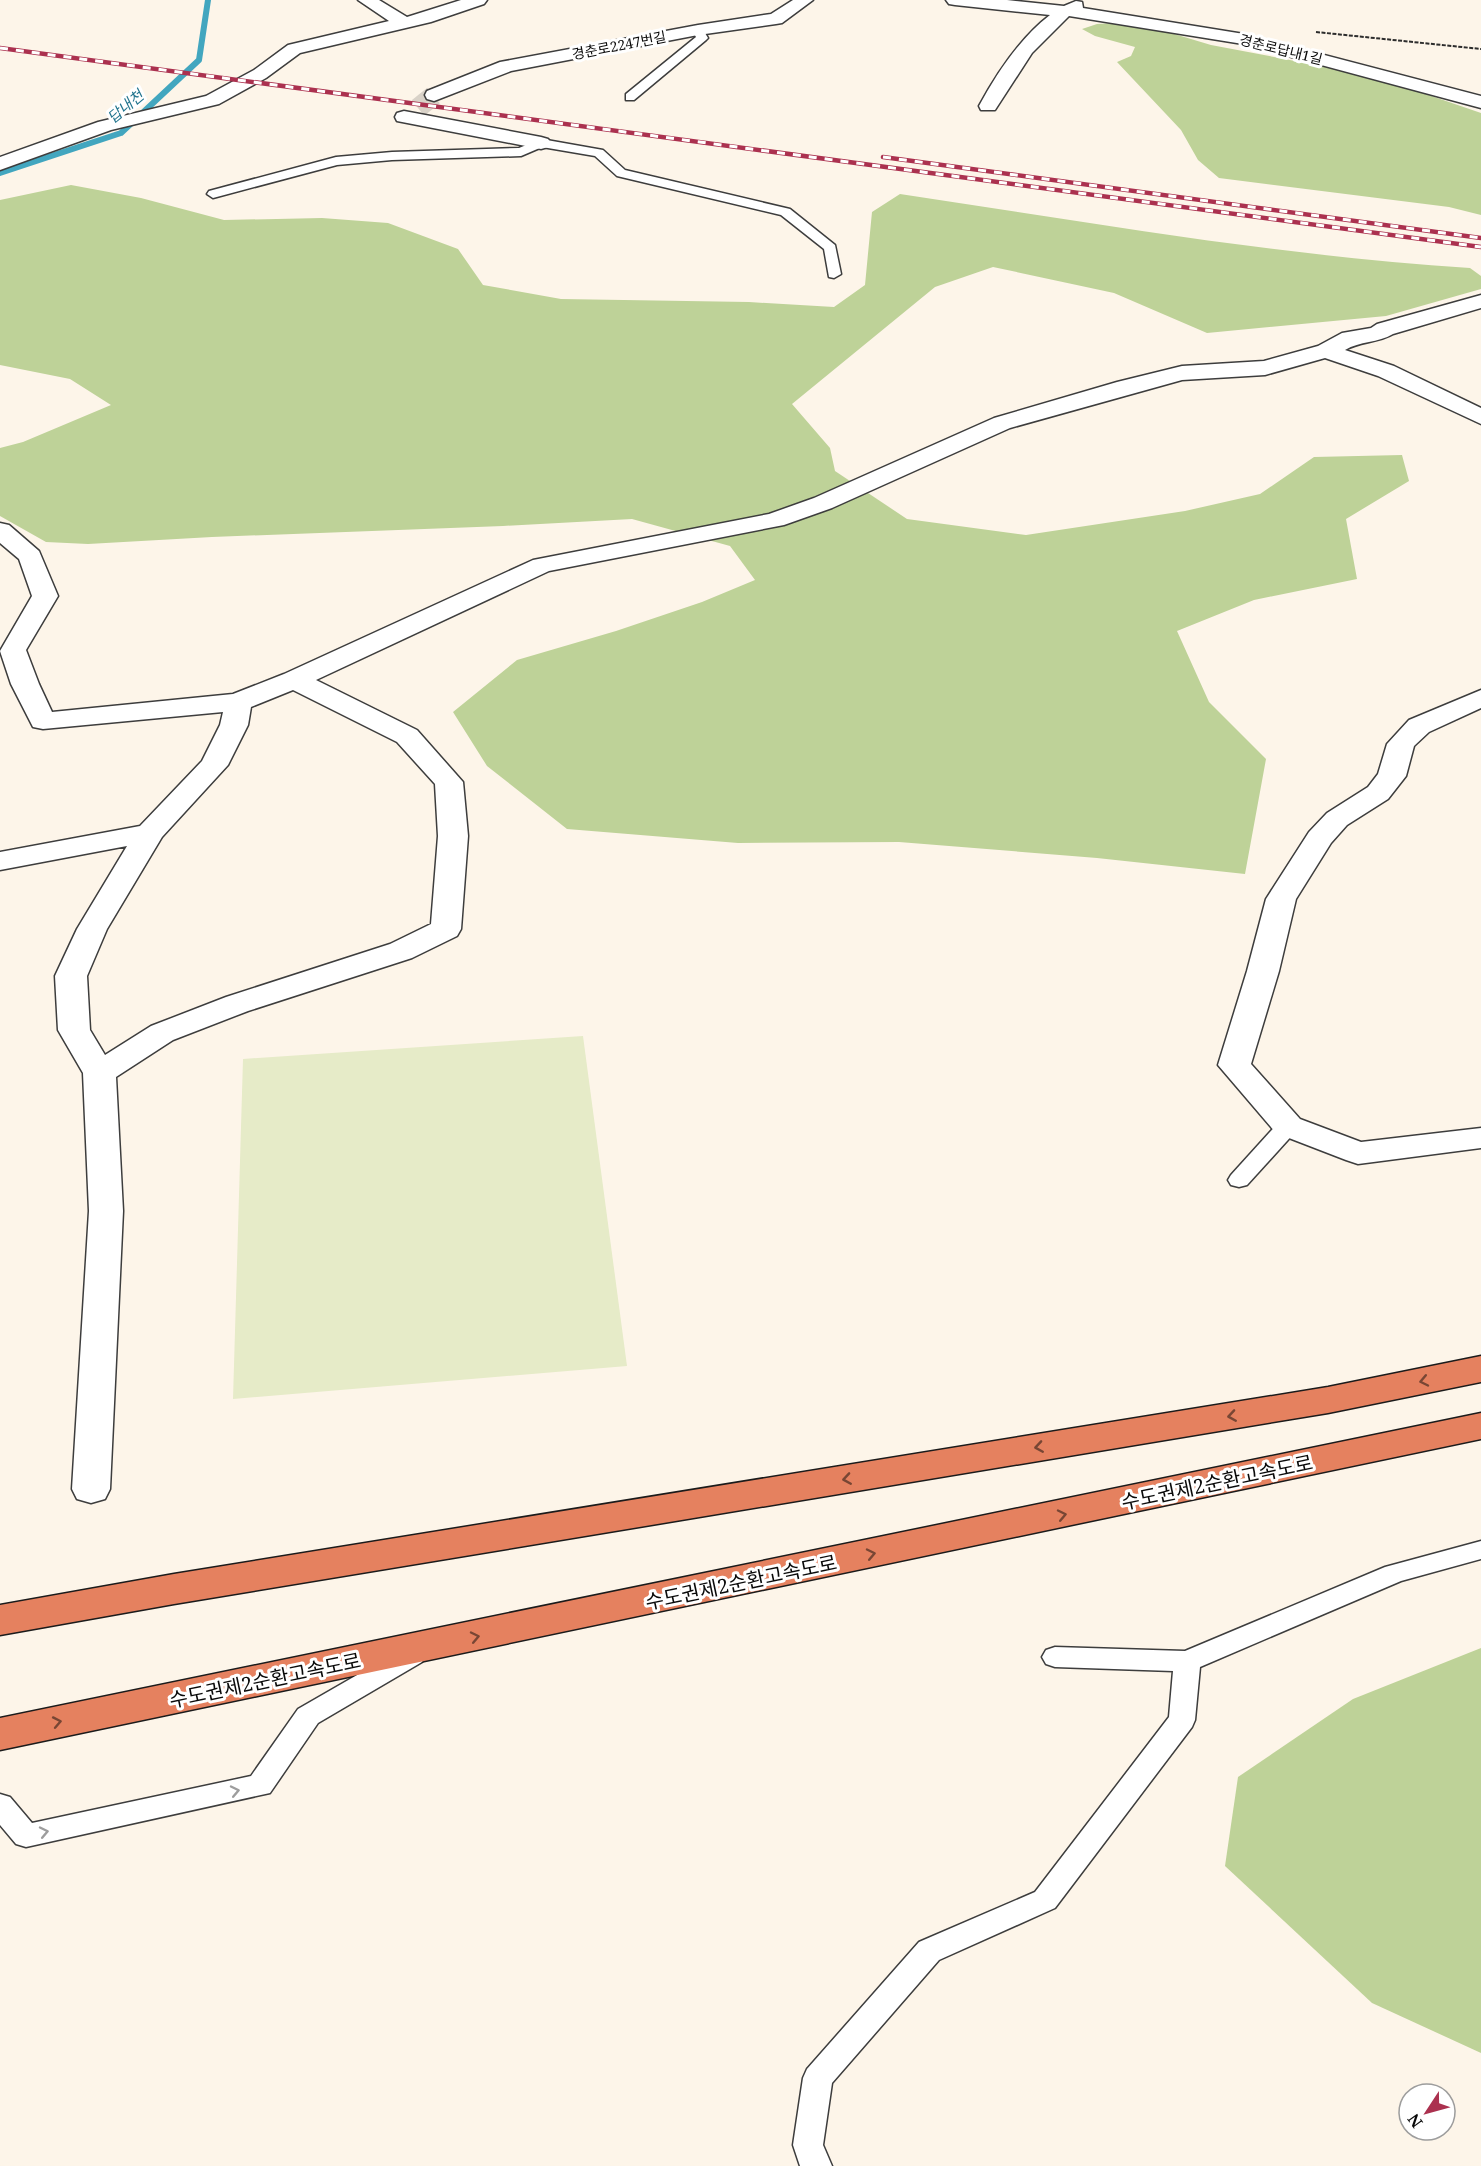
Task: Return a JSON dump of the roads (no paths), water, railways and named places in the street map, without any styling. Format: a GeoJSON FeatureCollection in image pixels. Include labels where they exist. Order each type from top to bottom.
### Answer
{"type":"FeatureCollection","features":[{"type":"Feature","properties":{"kind":"highway"},"geometry":{"type":"LineString","coordinates":[[0,1620],[174,1589],[1328,1400],[1481,1369]]}},
{"type":"Feature","properties":{"kind":"highway","name":"수도권제2순환고속도로"},"geometry":{"type":"LineString","coordinates":[[0,1734],[1481,1426]]}},
{"type":"Feature","properties":{"kind":"street"},"geometry":{"type":"LineString","coordinates":[[367,0],[403,22]]}},
{"type":"Feature","properties":{"kind":"street"},"geometry":{"type":"LineString","coordinates":[[0,164],[120,123],[212,100],[260,74],[294,49],[425,18],[478,0]]}},
{"type":"Feature","properties":{"kind":"street","name":"경춘로2247번길"},"geometry":{"type":"LineString","coordinates":[[434,95],[506,66],[698,30],[776,20],[804,0]]}},
{"type":"Feature","properties":{"kind":"street"},"geometry":{"type":"LineString","coordinates":[[955,0],[1072,12]]}},
{"type":"Feature","properties":{"kind":"street"},"geometry":{"type":"LineString","coordinates":[[988,106],[998,86],[1043,30],[1092,0]]}},
{"type":"Feature","properties":{"kind":"street","name":"경춘로답내1길"},"geometry":{"type":"LineString","coordinates":[[1072,12],[1244,39],[1481,102]]}},
{"type":"Feature","properties":{"kind":"street"},"geometry":{"type":"LineString","coordinates":[[418,108],[404,117],[541,143]]}},
{"type":"Feature","properties":{"kind":"street"},"geometry":{"type":"LineString","coordinates":[[0,530],[30,556],[45,596],[13,651],[25,684],[43,721],[238,702],[294,680],[542,565],[776,520],[823,503],[1002,423],[1182,373],[1265,368],[1326,351],[1350,338],[1377,334],[1384,329],[1481,301]]}},
{"type":"Feature","properties":{"kind":"street"},"geometry":{"type":"LineString","coordinates":[[1326,351],[1386,371],[1481,417]]}},
{"type":"Feature","properties":{"kind":"street"},"geometry":{"type":"LineString","coordinates":[[99,1073],[162,1033],[237,1004],[401,951],[446,928],[453,836],[450,782],[407,736],[294,680]]}},
{"type":"Feature","properties":{"kind":"street"},"geometry":{"type":"LineString","coordinates":[[1481,698],[1419,726],[1401,744],[1392,776],[1378,793],[1337,819],[1325,832],[1281,899],[1263,971],[1234,1065],[1288,1126],[1358,1154],[1481,1138]]}},
{"type":"Feature","properties":{"kind":"street"},"geometry":{"type":"LineString","coordinates":[[91,1489],[106,1210],[99,1073],[75,1030],[71,976],[92,929],[150,833],[214,765],[234,724],[238,702]]}},
{"type":"Feature","properties":{"kind":"street"},"geometry":{"type":"LineString","coordinates":[[0,861],[150,833]]}},
{"type":"Feature","properties":{"kind":"lane"},"geometry":{"type":"LineString","coordinates":[[630,97],[702,38],[698,30]]}},
{"type":"Feature","properties":{"kind":"lane"},"geometry":{"type":"LineString","coordinates":[[213,194],[336,161],[392,156],[521,152],[541,143],[599,153],[621,173],[785,212],[830,248],[834,274]]}},
{"type":"Feature","properties":{"kind":"lane"},"geometry":{"type":"LineString","coordinates":[[1239,1180],[1288,1126]]}},
{"type":"Feature","properties":{"kind":"lane"},"geometry":{"type":"LineString","coordinates":[[1055,1657],[1187,1661],[1394,1574],[1481,1550]]}},
{"type":"Feature","properties":{"kind":"lane"},"geometry":{"type":"LineString","coordinates":[[0,1805],[26,1836],[260,1785],[308,1716],[426,1647]]}},
{"type":"Feature","properties":{"kind":"lane"},"geometry":{"type":"LineString","coordinates":[[816,2166],[808,2145],[818,2078],[929,1951],[1045,1900],[1182,1720],[1187,1661]]}},
{"type":"Feature","properties":{"kind":"waterway","name":"답내천"},"geometry":{"type":"LineString","coordinates":[[0,173],[121,133],[199,60],[208,0]]}},
{"type":"Feature","properties":{"kind":"tunnel"},"geometry":{"type":"LineString","coordinates":[[418,108],[434,95]]}},
{"type":"Feature","properties":{"kind":"railway"},"geometry":{"type":"LineString","coordinates":[[0,48],[1481,247]]}},
{"type":"Feature","properties":{"kind":"railway"},"geometry":{"type":"LineString","coordinates":[[883,157],[1481,238]]}}]}
